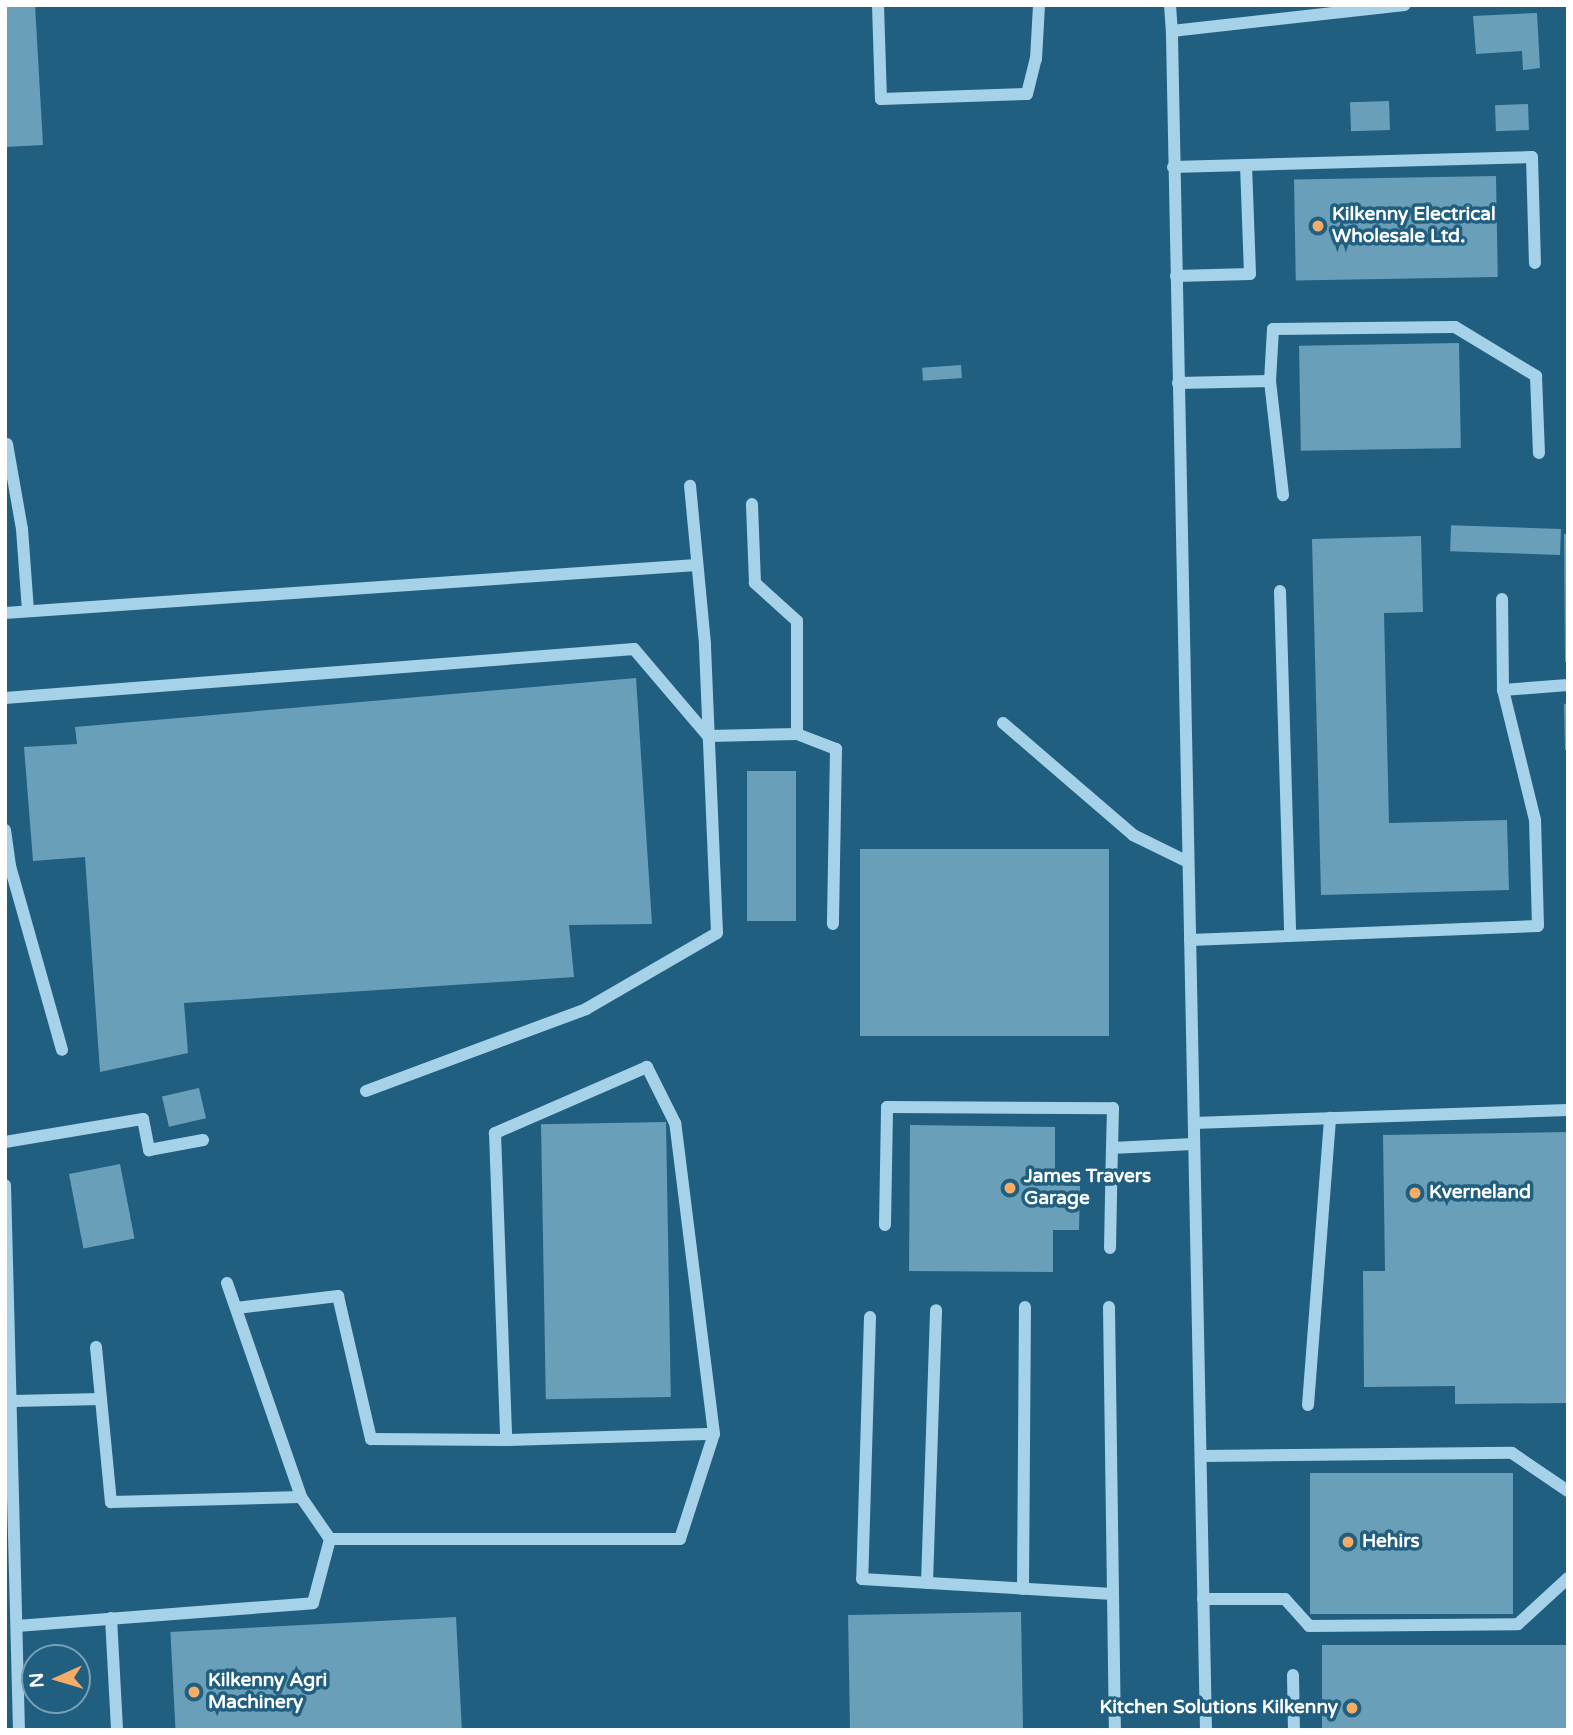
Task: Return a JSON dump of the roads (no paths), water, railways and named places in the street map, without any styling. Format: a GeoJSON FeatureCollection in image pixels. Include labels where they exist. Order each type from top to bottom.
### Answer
{"type":"FeatureCollection","features":[{"type":"Feature","properties":{"kind":"street"},"geometry":{"type":"LineString","coordinates":[[878,5],[881,99],[1027,94],[1036,59],[1039,5]]}},
{"type":"Feature","properties":{"kind":"street"},"geometry":{"type":"LineString","coordinates":[[1170,5],[1206,1730]]}},
{"type":"Feature","properties":{"kind":"street"},"geometry":{"type":"LineString","coordinates":[[1172,31],[1405,5]]}},
{"type":"Feature","properties":{"kind":"street"},"geometry":{"type":"LineString","coordinates":[[1173,167],[1532,157],[1535,263]]}},
{"type":"Feature","properties":{"kind":"street"},"geometry":{"type":"LineString","coordinates":[[1176,276],[1250,274],[1246,165]]}},
{"type":"Feature","properties":{"kind":"street"},"geometry":{"type":"LineString","coordinates":[[1283,495],[1270,381],[1273,329],[1455,327],[1536,376],[1539,453]]}},
{"type":"Feature","properties":{"kind":"street"},"geometry":{"type":"LineString","coordinates":[[1178,383],[1270,381]]}},
{"type":"Feature","properties":{"kind":"street"},"geometry":{"type":"LineString","coordinates":[[7,444],[28,610]]}},
{"type":"Feature","properties":{"kind":"street"},"geometry":{"type":"LineString","coordinates":[[366,1091],[586,1009],[717,933],[708,736],[690,486]]}},
{"type":"Feature","properties":{"kind":"street"},"geometry":{"type":"LineString","coordinates":[[752,504],[755,583],[797,621],[797,734]]}},
{"type":"Feature","properties":{"kind":"street"},"geometry":{"type":"LineString","coordinates":[[5,613],[696,565]]}},
{"type":"Feature","properties":{"kind":"street"},"geometry":{"type":"LineString","coordinates":[[1280,592],[1290,935]]}},
{"type":"Feature","properties":{"kind":"street"},"geometry":{"type":"LineString","coordinates":[[1189,940],[1275,940],[1290,935],[1538,926],[1535,820],[1503,690],[1502,599]]}},
{"type":"Feature","properties":{"kind":"street"},"geometry":{"type":"LineString","coordinates":[[5,698],[634,649],[708,736]]}},
{"type":"Feature","properties":{"kind":"street"},"geometry":{"type":"LineString","coordinates":[[1503,690],[1568,685]]}},
{"type":"Feature","properties":{"kind":"street"},"geometry":{"type":"LineString","coordinates":[[1003,723],[1133,835],[1188,862]]}},
{"type":"Feature","properties":{"kind":"street"},"geometry":{"type":"LineString","coordinates":[[708,736],[797,734],[836,749],[833,924]]}},
{"type":"Feature","properties":{"kind":"street"},"geometry":{"type":"LineString","coordinates":[[5,830],[10,866],[62,1050]]}},
{"type":"Feature","properties":{"kind":"street"},"geometry":{"type":"LineString","coordinates":[[330,1539],[680,1539],[714,1434],[675,1123],[647,1067],[495,1133],[506,1440]]}},
{"type":"Feature","properties":{"kind":"street"},"geometry":{"type":"LineString","coordinates":[[886,1225],[887,1107],[1113,1108],[1110,1248]]}},
{"type":"Feature","properties":{"kind":"street"},"geometry":{"type":"LineString","coordinates":[[1194,1124],[1568,1110]]}},
{"type":"Feature","properties":{"kind":"street"},"geometry":{"type":"LineString","coordinates":[[1308,1405],[1330,1118]]}},
{"type":"Feature","properties":{"kind":"street"},"geometry":{"type":"LineString","coordinates":[[5,1142],[143,1119],[149,1150],[203,1140]]}},
{"type":"Feature","properties":{"kind":"street"},"geometry":{"type":"LineString","coordinates":[[1112,1148],[1194,1144]]}},
{"type":"Feature","properties":{"kind":"street"},"geometry":{"type":"LineString","coordinates":[[6,1188],[17,1626],[11,1655],[19,1730]]}},
{"type":"Feature","properties":{"kind":"street"},"geometry":{"type":"LineString","coordinates":[[17,1626],[313,1603],[330,1539],[302,1497],[227,1283]]}},
{"type":"Feature","properties":{"kind":"street"},"geometry":{"type":"LineString","coordinates":[[236,1308],[338,1296],[371,1439],[506,1440],[714,1434]]}},
{"type":"Feature","properties":{"kind":"street"},"geometry":{"type":"LineString","coordinates":[[1023,1589],[1025,1307]]}},
{"type":"Feature","properties":{"kind":"street"},"geometry":{"type":"LineString","coordinates":[[1109,1307],[1115,1730]]}},
{"type":"Feature","properties":{"kind":"street"},"geometry":{"type":"LineString","coordinates":[[928,1583],[936,1310]]}},
{"type":"Feature","properties":{"kind":"street"},"geometry":{"type":"LineString","coordinates":[[870,1317],[862,1579],[1113,1594]]}},
{"type":"Feature","properties":{"kind":"street"},"geometry":{"type":"LineString","coordinates":[[96,1348],[111,1502],[302,1497]]}},
{"type":"Feature","properties":{"kind":"street"},"geometry":{"type":"LineString","coordinates":[[13,1401],[101,1399]]}},
{"type":"Feature","properties":{"kind":"street"},"geometry":{"type":"LineString","coordinates":[[1200,1456],[1512,1453],[1568,1490]]}},
{"type":"Feature","properties":{"kind":"street"},"geometry":{"type":"LineString","coordinates":[[1203,1599],[1285,1599],[1309,1626],[1518,1624],[1568,1578]]}},
{"type":"Feature","properties":{"kind":"street"},"geometry":{"type":"LineString","coordinates":[[111,1618],[117,1730]]}},
{"type":"Feature","properties":{"kind":"street"},"geometry":{"type":"LineString","coordinates":[[1293,1675],[1294,1730]]}},
{"type":"Feature","properties":{"kind":"place","name":"Kilkenny Electrical Wholesale Ltd."},"geometry":{"type":"Point","coordinates":[1318,226]}},
{"type":"Feature","properties":{"kind":"place","name":"James Travers Garage"},"geometry":{"type":"Point","coordinates":[1010,1188]}},
{"type":"Feature","properties":{"kind":"place","name":"Kverneland"},"geometry":{"type":"Point","coordinates":[1415,1193]}},
{"type":"Feature","properties":{"kind":"place","name":"Hehirs"},"geometry":{"type":"Point","coordinates":[1348,1542]}},
{"type":"Feature","properties":{"kind":"place","name":"Kilkenny Agri Machinery"},"geometry":{"type":"Point","coordinates":[194,1692]}},
{"type":"Feature","properties":{"kind":"place","name":"Kitchen Solutions Kilkenny"},"geometry":{"type":"Point","coordinates":[1352,1708]}}]}
